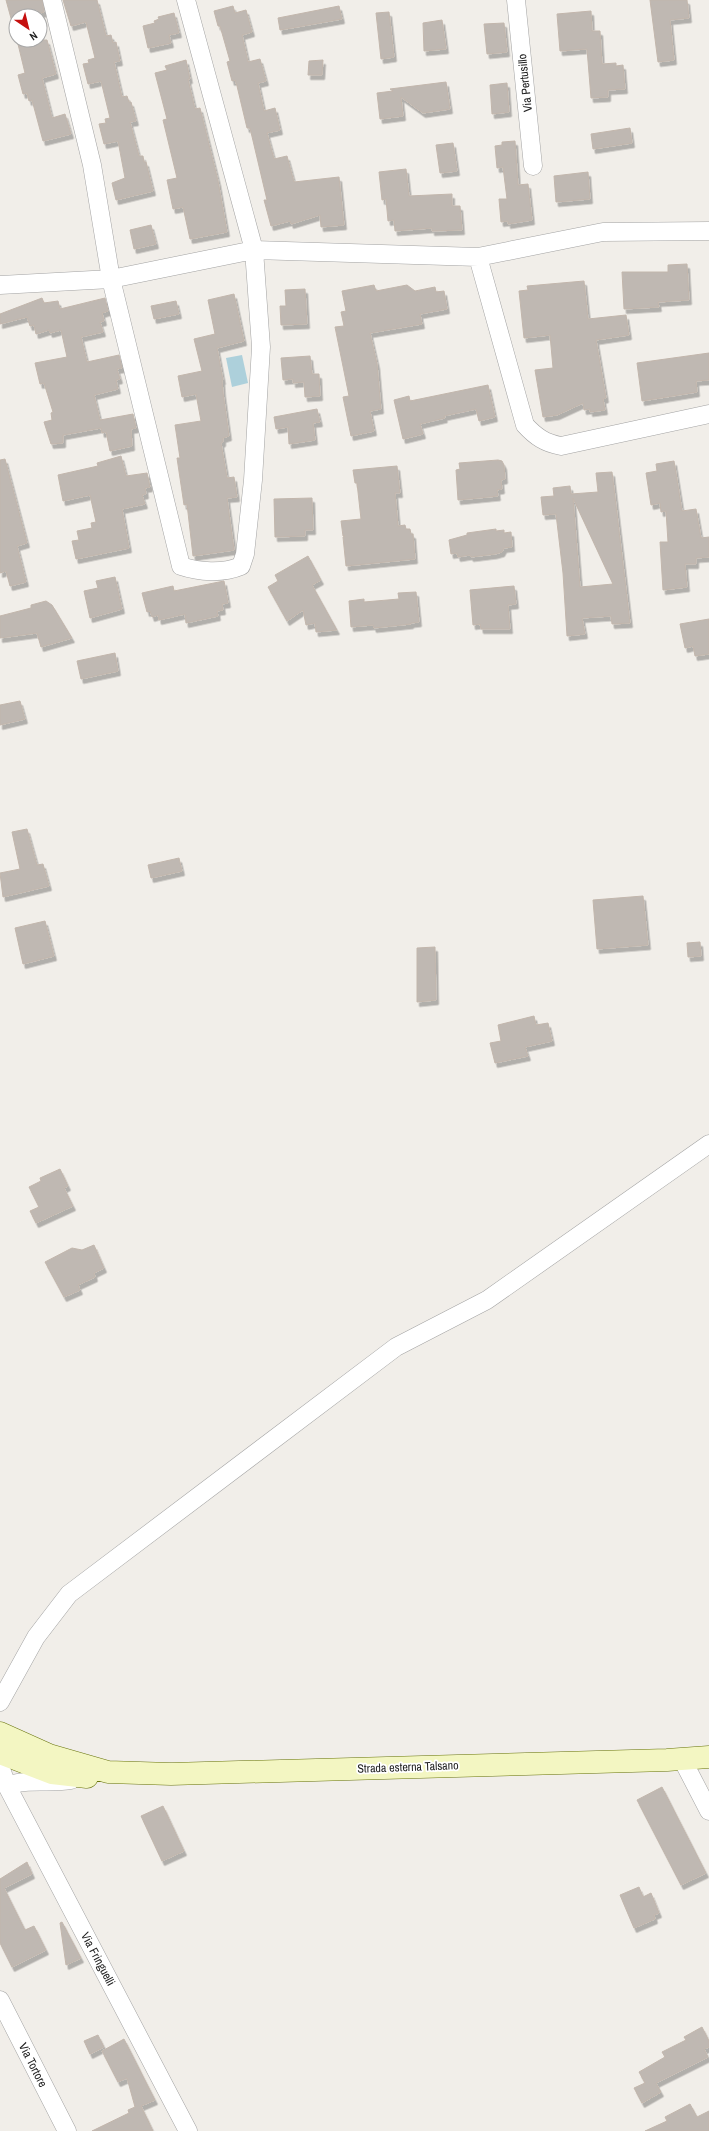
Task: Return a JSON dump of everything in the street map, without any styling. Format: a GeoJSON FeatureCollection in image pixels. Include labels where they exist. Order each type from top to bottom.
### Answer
{"type":"FeatureCollection","features":[{"type":"Feature","properties":{"kind":"street"},"geometry":{"type":"LineString","coordinates":[[52,0],[92,165],[111,279],[181,566],[195,571],[230,571],[240,566],[245,554],[253,480],[261,347],[254,250],[186,0]]}},
{"type":"Feature","properties":{"kind":"street","name":"Via Pertusillo"},"geometry":{"type":"LineString","coordinates":[[516,0],[533,166]]}},
{"type":"Feature","properties":{"kind":"street"},"geometry":{"type":"LineString","coordinates":[[0,285],[111,279],[254,250],[478,257],[603,232],[709,231]]}},
{"type":"Feature","properties":{"kind":"street"},"geometry":{"type":"LineString","coordinates":[[478,257],[524,425],[533,434],[548,443],[561,446],[709,414]]}},
{"type":"Feature","properties":{"kind":"street"},"geometry":{"type":"LineString","coordinates":[[0,1702],[20,1663],[36,1637],[69,1594],[396,1347],[487,1300],[709,1144]]}},
{"type":"Feature","properties":{"kind":"street"},"geometry":{"type":"LineString","coordinates":[[0,1679],[20,1663]]}},
{"type":"Feature","properties":{"kind":"street","name":"Strada esterna Talsano"},"geometry":{"type":"LineString","coordinates":[[0,1733],[49,1755],[108,1772],[171,1774],[709,1757]]}},
{"type":"Feature","properties":{"kind":"street","name":"Strada esterna Talsano"},"geometry":{"type":"LineString","coordinates":[[0,1754],[52,1773],[86,1778],[108,1772]]}},
{"type":"Feature","properties":{"kind":"street"},"geometry":{"type":"LineString","coordinates":[[682,1759],[709,1812]]}},
{"type":"Feature","properties":{"kind":"street","name":"Via Fringuelli"},"geometry":{"type":"LineString","coordinates":[[0,1766],[4,1783],[188,2131]]}},
{"type":"Feature","properties":{"kind":"street"},"geometry":{"type":"LineString","coordinates":[[4,1783],[56,1783],[86,1778]]}},
{"type":"Feature","properties":{"kind":"street","name":"Via Tortore"},"geometry":{"type":"LineString","coordinates":[[0,2000],[67,2131]]}},
{"type":"Feature","properties":{"kind":"water"},"geometry":{"type":"Polygon","coordinates":[[[242,355],[248,383],[232,387],[226,358],[242,355]]]}},
{"type":"Feature","properties":{"kind":"building"},"geometry":{"type":"Polygon","coordinates":[[[6,0],[42,0],[43,8],[8,8],[6,0]]]}},
{"type":"Feature","properties":{"kind":"building"},"geometry":{"type":"Polygon","coordinates":[[[63,0],[97,0],[106,36],[111,35],[113,43],[116,42],[120,61],[114,62],[122,97],[127,96],[129,102],[131,102],[136,121],[130,122],[139,156],[143,156],[144,162],[146,162],[153,191],[116,200],[112,183],[125,178],[118,141],[104,144],[99,124],[106,123],[105,119],[110,118],[101,81],[88,84],[83,64],[89,63],[88,60],[95,58],[86,22],[71,26],[63,0]]]}},
{"type":"Feature","properties":{"kind":"building"},"geometry":{"type":"Polygon","coordinates":[[[650,0],[687,0],[689,18],[670,20],[674,60],[658,62],[650,0]]]}},
{"type":"Feature","properties":{"kind":"building"},"geometry":{"type":"Polygon","coordinates":[[[233,6],[235,13],[246,10],[252,32],[242,35],[248,62],[260,59],[266,81],[258,83],[264,111],[275,108],[280,130],[267,133],[274,159],[287,156],[294,182],[339,177],[344,225],[321,227],[320,215],[291,224],[290,221],[271,226],[264,200],[267,200],[250,128],[247,128],[235,80],[232,81],[227,62],[230,61],[214,11],[233,6]]]}},
{"type":"Feature","properties":{"kind":"building"},"geometry":{"type":"Polygon","coordinates":[[[339,6],[342,19],[280,30],[278,18],[339,6]]]}},
{"type":"Feature","properties":{"kind":"building"},"geometry":{"type":"Polygon","coordinates":[[[591,11],[592,31],[600,31],[602,64],[616,63],[616,66],[623,65],[625,89],[608,90],[608,97],[591,98],[587,49],[560,51],[557,14],[591,11]]]}},
{"type":"Feature","properties":{"kind":"building"},"geometry":{"type":"Polygon","coordinates":[[[389,12],[394,57],[381,59],[376,13],[389,12]]]}},
{"type":"Feature","properties":{"kind":"building"},"geometry":{"type":"Polygon","coordinates":[[[174,13],[179,33],[169,35],[171,43],[148,48],[143,26],[155,23],[154,21],[159,19],[158,17],[174,13]]]}},
{"type":"Feature","properties":{"kind":"building"},"geometry":{"type":"Polygon","coordinates":[[[442,20],[446,49],[424,51],[423,23],[442,20]]]}},
{"type":"Feature","properties":{"kind":"building"},"geometry":{"type":"Polygon","coordinates":[[[504,23],[507,52],[487,54],[484,24],[504,23]]]}},
{"type":"Feature","properties":{"kind":"building"},"geometry":{"type":"Polygon","coordinates":[[[48,44],[56,74],[42,78],[52,118],[65,114],[71,134],[43,141],[32,100],[29,101],[27,93],[23,94],[18,75],[25,73],[19,48],[48,48],[48,44]]]}},
{"type":"Feature","properties":{"kind":"building"},"geometry":{"type":"Polygon","coordinates":[[[186,60],[190,79],[188,79],[195,109],[200,108],[218,181],[227,232],[190,239],[183,207],[173,209],[167,180],[177,178],[163,120],[167,119],[155,73],[167,70],[165,66],[186,60]]]}},
{"type":"Feature","properties":{"kind":"building"},"geometry":{"type":"Polygon","coordinates":[[[323,60],[322,75],[308,75],[309,61],[323,60]]]}},
{"type":"Feature","properties":{"kind":"building"},"geometry":{"type":"Polygon","coordinates":[[[446,82],[450,109],[423,113],[401,97],[403,116],[380,119],[377,93],[393,91],[390,89],[446,82]]]}},
{"type":"Feature","properties":{"kind":"building"},"geometry":{"type":"Polygon","coordinates":[[[507,83],[509,112],[492,114],[490,85],[507,83]]]}},
{"type":"Feature","properties":{"kind":"building"},"geometry":{"type":"Polygon","coordinates":[[[630,128],[632,143],[593,149],[591,134],[630,128]]]}},
{"type":"Feature","properties":{"kind":"building"},"geometry":{"type":"Polygon","coordinates":[[[515,141],[518,185],[528,184],[532,220],[508,224],[508,221],[501,222],[499,199],[507,199],[503,167],[497,168],[495,146],[502,145],[502,142],[515,141]]]}},
{"type":"Feature","properties":{"kind":"building"},"geometry":{"type":"Polygon","coordinates":[[[453,143],[457,171],[440,173],[436,145],[453,143]]]}},
{"type":"Feature","properties":{"kind":"building"},"geometry":{"type":"Polygon","coordinates":[[[406,169],[409,196],[452,194],[452,206],[460,206],[462,230],[432,231],[432,228],[395,231],[394,220],[388,221],[386,199],[382,200],[379,172],[406,169]]]}},
{"type":"Feature","properties":{"kind":"building"},"geometry":{"type":"Polygon","coordinates":[[[588,172],[590,199],[556,202],[554,176],[588,172]]]}},
{"type":"Feature","properties":{"kind":"building"},"geometry":{"type":"Polygon","coordinates":[[[151,225],[156,244],[134,249],[130,230],[151,225]]]}},
{"type":"Feature","properties":{"kind":"building"},"geometry":{"type":"Polygon","coordinates":[[[687,264],[689,300],[658,302],[659,307],[624,309],[622,272],[668,272],[668,265],[687,264]]]}},
{"type":"Feature","properties":{"kind":"building"},"geometry":{"type":"Polygon","coordinates":[[[584,281],[588,319],[626,315],[629,335],[596,340],[606,398],[603,399],[605,410],[590,412],[590,409],[584,410],[583,403],[557,415],[543,417],[535,370],[553,368],[550,335],[524,338],[519,291],[528,290],[527,286],[584,281]]]}},
{"type":"Feature","properties":{"kind":"building"},"geometry":{"type":"Polygon","coordinates":[[[374,285],[376,291],[407,285],[415,291],[435,287],[436,292],[444,291],[447,309],[420,314],[422,324],[370,333],[377,364],[381,409],[370,411],[374,431],[351,436],[343,397],[349,396],[335,327],[344,326],[341,312],[346,311],[342,291],[374,285]]]}},
{"type":"Feature","properties":{"kind":"building"},"geometry":{"type":"Polygon","coordinates":[[[305,289],[307,324],[281,325],[280,306],[286,306],[285,290],[305,289]]]}},
{"type":"Feature","properties":{"kind":"building"},"geometry":{"type":"Polygon","coordinates":[[[234,294],[244,341],[217,348],[223,380],[223,393],[229,436],[223,438],[223,442],[221,443],[227,478],[234,477],[237,497],[227,498],[234,550],[193,556],[187,504],[184,505],[177,458],[180,458],[175,425],[201,421],[196,394],[182,397],[178,376],[202,371],[194,339],[215,334],[208,300],[234,294]]]}},
{"type":"Feature","properties":{"kind":"building"},"geometry":{"type":"Polygon","coordinates":[[[42,298],[44,303],[58,301],[60,309],[105,298],[108,311],[102,313],[104,321],[100,322],[103,332],[81,337],[87,362],[119,355],[122,368],[117,369],[120,379],[116,380],[118,389],[94,395],[100,420],[133,414],[136,428],[131,429],[132,446],[110,451],[106,432],[102,433],[101,428],[63,435],[63,443],[51,444],[44,422],[52,420],[51,413],[53,412],[44,383],[40,384],[35,363],[67,357],[61,330],[50,333],[49,330],[36,334],[34,325],[30,326],[27,317],[0,324],[0,314],[42,298]]]}},
{"type":"Feature","properties":{"kind":"building"},"geometry":{"type":"Polygon","coordinates":[[[176,301],[179,314],[154,319],[151,306],[176,301]]]}},
{"type":"Feature","properties":{"kind":"building"},"geometry":{"type":"Polygon","coordinates":[[[709,353],[709,380],[696,381],[697,392],[642,401],[637,363],[709,353]]]}},
{"type":"Feature","properties":{"kind":"building"},"geometry":{"type":"Polygon","coordinates":[[[310,356],[312,374],[319,374],[320,396],[305,397],[304,382],[293,383],[293,379],[283,380],[281,358],[310,356]]]}},
{"type":"Feature","properties":{"kind":"building"},"geometry":{"type":"Polygon","coordinates":[[[488,385],[495,417],[479,421],[476,409],[444,416],[445,418],[420,424],[423,434],[403,439],[394,400],[409,396],[410,401],[488,385]]]}},
{"type":"Feature","properties":{"kind":"building"},"geometry":{"type":"Polygon","coordinates":[[[317,409],[320,422],[313,423],[315,440],[289,444],[288,427],[276,429],[274,417],[317,409]]]}},
{"type":"Feature","properties":{"kind":"building"},"geometry":{"type":"Polygon","coordinates":[[[121,456],[126,476],[147,473],[150,487],[145,488],[146,494],[142,495],[145,504],[122,509],[129,548],[76,559],[72,541],[79,540],[77,531],[92,528],[91,523],[96,522],[90,495],[63,501],[58,475],[98,466],[97,463],[121,456]]]}},
{"type":"Feature","properties":{"kind":"building"},"geometry":{"type":"Polygon","coordinates":[[[5,459],[27,543],[17,546],[26,582],[10,586],[6,571],[0,573],[0,460],[5,459]]]}},
{"type":"Feature","properties":{"kind":"building"},"geometry":{"type":"Polygon","coordinates":[[[502,461],[504,465],[505,479],[501,480],[502,489],[497,490],[498,496],[458,500],[456,470],[460,469],[459,463],[502,461]]]}},
{"type":"Feature","properties":{"kind":"building"},"geometry":{"type":"Polygon","coordinates":[[[674,461],[682,511],[696,509],[701,538],[709,537],[709,557],[696,558],[696,564],[685,564],[687,587],[663,590],[660,542],[668,542],[666,511],[661,512],[660,503],[651,505],[646,473],[657,471],[656,464],[674,461]]]}},
{"type":"Feature","properties":{"kind":"building"},"geometry":{"type":"Polygon","coordinates":[[[397,466],[400,493],[395,493],[398,526],[405,525],[406,529],[410,529],[411,534],[413,534],[415,559],[346,566],[343,537],[345,536],[343,536],[341,521],[361,519],[357,483],[355,483],[353,470],[397,466]]]}},
{"type":"Feature","properties":{"kind":"building"},"geometry":{"type":"Polygon","coordinates":[[[612,472],[630,623],[612,624],[611,616],[582,618],[585,634],[567,636],[563,573],[556,514],[543,515],[541,497],[554,496],[553,488],[570,486],[571,494],[598,492],[596,473],[612,472]],[[573,498],[580,587],[613,584],[573,498]]]}},
{"type":"Feature","properties":{"kind":"building"},"geometry":{"type":"Polygon","coordinates":[[[312,498],[313,530],[305,530],[305,536],[275,537],[274,499],[312,498]]]}},
{"type":"Feature","properties":{"kind":"building"},"geometry":{"type":"Polygon","coordinates":[[[496,529],[496,531],[504,530],[504,533],[511,532],[512,547],[504,548],[502,552],[495,554],[471,557],[470,555],[458,557],[457,553],[451,554],[449,540],[467,535],[467,533],[496,529]]]}},
{"type":"Feature","properties":{"kind":"building"},"geometry":{"type":"Polygon","coordinates":[[[308,556],[321,580],[312,585],[337,630],[316,632],[315,623],[306,625],[303,610],[287,621],[268,587],[278,581],[275,575],[308,556]]]}},
{"type":"Feature","properties":{"kind":"building"},"geometry":{"type":"Polygon","coordinates":[[[115,577],[122,609],[90,618],[84,591],[98,588],[96,581],[115,577]]]}},
{"type":"Feature","properties":{"kind":"building"},"geometry":{"type":"Polygon","coordinates":[[[224,581],[228,603],[222,604],[223,610],[217,611],[218,616],[186,623],[185,614],[159,620],[158,615],[152,617],[150,611],[147,612],[142,593],[173,586],[174,591],[224,581]]]}},
{"type":"Feature","properties":{"kind":"building"},"geometry":{"type":"Polygon","coordinates":[[[514,586],[516,604],[508,605],[510,629],[481,629],[480,624],[473,625],[470,590],[514,586]]]}},
{"type":"Feature","properties":{"kind":"building"},"geometry":{"type":"Polygon","coordinates":[[[416,592],[419,622],[374,628],[373,625],[351,627],[349,601],[364,599],[364,602],[399,599],[398,593],[416,592]]]}},
{"type":"Feature","properties":{"kind":"building"},"geometry":{"type":"Polygon","coordinates":[[[46,601],[52,605],[72,638],[41,647],[37,633],[0,638],[0,616],[31,608],[31,605],[46,601]]]}},
{"type":"Feature","properties":{"kind":"building"},"geometry":{"type":"Polygon","coordinates":[[[709,619],[709,654],[695,656],[693,646],[685,648],[680,624],[709,619]]]}},
{"type":"Feature","properties":{"kind":"building"},"geometry":{"type":"Polygon","coordinates":[[[115,653],[118,671],[81,679],[77,661],[115,653]]]}},
{"type":"Feature","properties":{"kind":"building"},"geometry":{"type":"Polygon","coordinates":[[[20,701],[25,719],[0,725],[0,705],[20,701]]]}},
{"type":"Feature","properties":{"kind":"building"},"geometry":{"type":"Polygon","coordinates":[[[27,829],[37,865],[43,864],[49,886],[3,897],[0,873],[20,869],[12,832],[27,829]]]}},
{"type":"Feature","properties":{"kind":"building"},"geometry":{"type":"Polygon","coordinates":[[[179,858],[182,871],[151,878],[148,865],[179,858]]]}},
{"type":"Feature","properties":{"kind":"building"},"geometry":{"type":"Polygon","coordinates":[[[643,896],[648,945],[597,949],[593,900],[643,896]]]}},
{"type":"Feature","properties":{"kind":"building"},"geometry":{"type":"Polygon","coordinates":[[[45,921],[54,956],[23,964],[15,928],[45,921]]]}},
{"type":"Feature","properties":{"kind":"building"},"geometry":{"type":"Polygon","coordinates":[[[700,942],[701,956],[688,957],[687,943],[700,942]]]}},
{"type":"Feature","properties":{"kind":"building"},"geometry":{"type":"Polygon","coordinates":[[[435,947],[436,1000],[417,1002],[417,948],[435,947]]]}},
{"type":"Feature","properties":{"kind":"building"},"geometry":{"type":"Polygon","coordinates":[[[534,1016],[536,1025],[548,1023],[552,1041],[525,1047],[528,1056],[495,1063],[490,1043],[501,1041],[498,1025],[534,1016]]]}},
{"type":"Feature","properties":{"kind":"building"},"geometry":{"type":"Polygon","coordinates":[[[60,1169],[68,1186],[64,1188],[73,1206],[36,1223],[30,1211],[39,1207],[29,1187],[41,1181],[40,1178],[60,1169]]]}},
{"type":"Feature","properties":{"kind":"building"},"geometry":{"type":"Polygon","coordinates":[[[94,1245],[104,1268],[94,1273],[95,1277],[78,1285],[80,1290],[64,1297],[45,1262],[72,1248],[82,1250],[94,1245]]]}},
{"type":"Feature","properties":{"kind":"building"},"geometry":{"type":"Polygon","coordinates":[[[662,1787],[706,1873],[681,1885],[637,1800],[662,1787]]]}},
{"type":"Feature","properties":{"kind":"building"},"geometry":{"type":"Polygon","coordinates":[[[163,1806],[184,1851],[162,1861],[141,1816],[163,1806]]]}},
{"type":"Feature","properties":{"kind":"building"},"geometry":{"type":"Polygon","coordinates":[[[27,1862],[32,1874],[4,1888],[25,1930],[34,1926],[46,1950],[12,1967],[0,1943],[0,1879],[27,1862]]]}},
{"type":"Feature","properties":{"kind":"building"},"geometry":{"type":"Polygon","coordinates":[[[639,1887],[643,1897],[651,1893],[659,1913],[654,1915],[655,1919],[634,1928],[620,1895],[639,1887]]]}},
{"type":"Feature","properties":{"kind":"building"},"geometry":{"type":"Polygon","coordinates":[[[62,1922],[81,1958],[66,1965],[60,1923],[62,1922]]]}},
{"type":"Feature","properties":{"kind":"building"},"geometry":{"type":"Polygon","coordinates":[[[702,2027],[709,2041],[709,2047],[704,2049],[708,2057],[656,2083],[661,2092],[642,2103],[634,2088],[645,2083],[639,2072],[665,2057],[662,2052],[686,2040],[684,2037],[702,2027]]]}},
{"type":"Feature","properties":{"kind":"building"},"geometry":{"type":"Polygon","coordinates":[[[98,2035],[104,2047],[90,2054],[84,2041],[98,2035]]]}},
{"type":"Feature","properties":{"kind":"building"},"geometry":{"type":"Polygon","coordinates":[[[124,2039],[155,2100],[141,2106],[153,2131],[92,2131],[129,2113],[128,2110],[135,2107],[127,2078],[118,2082],[102,2051],[124,2039]]]}},
{"type":"Feature","properties":{"kind":"building"},"geometry":{"type":"Polygon","coordinates":[[[690,2104],[697,2117],[709,2111],[709,2131],[645,2131],[667,2121],[665,2117],[690,2104]]]}}]}
